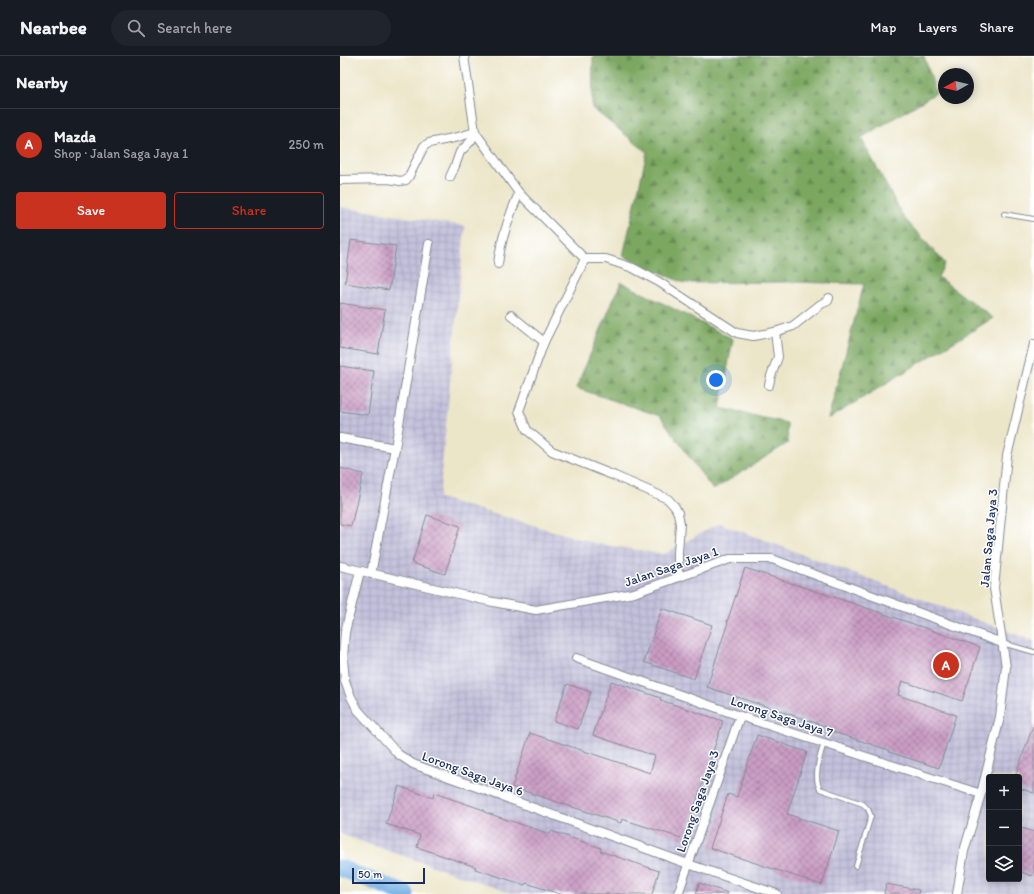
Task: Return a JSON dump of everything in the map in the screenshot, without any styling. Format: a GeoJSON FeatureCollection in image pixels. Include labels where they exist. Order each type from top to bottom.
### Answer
{"type":"FeatureCollection","features":[{"type":"Feature","properties":{"kind":"street"},"geometry":{"type":"LineString","coordinates":[[464,56],[475,132],[519,193],[585,260],[606,260],[633,268],[660,282],[737,333],[753,336],[775,332],[793,326],[821,304],[828,301],[829,298]]}},
{"type":"Feature","properties":{"kind":"street"},"geometry":{"type":"LineString","coordinates":[[450,178],[460,152],[470,141],[475,132]]}},
{"type":"Feature","properties":{"kind":"street"},"geometry":{"type":"LineString","coordinates":[[340,180],[406,180],[424,146],[429,143],[475,132]]}},
{"type":"Feature","properties":{"kind":"street"},"geometry":{"type":"LineString","coordinates":[[498,264],[502,240],[519,193]]}},
{"type":"Feature","properties":{"kind":"street"},"geometry":{"type":"LineString","coordinates":[[371,574],[395,448],[429,244]]}},
{"type":"Feature","properties":{"kind":"street"},"geometry":{"type":"LineString","coordinates":[[585,260],[544,342],[519,411],[527,430],[552,451],[668,499],[678,513],[680,524],[678,577]]}},
{"type":"Feature","properties":{"kind":"street"},"geometry":{"type":"LineString","coordinates":[[511,315],[544,342]]}},
{"type":"Feature","properties":{"kind":"street"},"geometry":{"type":"LineString","coordinates":[[770,385],[771,376],[778,357],[775,332]]}},
{"type":"Feature","properties":{"kind":"street","name":"Jalan Saga Jaya 3"},"geometry":{"type":"LineString","coordinates":[[957,894],[964,851],[981,794],[1000,716],[1006,667],[994,588],[1006,464],[1009,448],[1031,373],[1034,344]]}},
{"type":"Feature","properties":{"kind":"street"},"geometry":{"type":"LineString","coordinates":[[340,438],[395,448]]}},
{"type":"Feature","properties":{"kind":"street","name":"Jalan Saga Jaya 1"},"geometry":{"type":"LineString","coordinates":[[340,566],[488,601],[536,610],[634,593],[730,559],[772,559],[1002,643]]}},
{"type":"Feature","properties":{"kind":"street","name":"Lorong Saga Jaya 6"},"geometry":{"type":"LineString","coordinates":[[360,571],[345,632],[343,658],[345,681],[358,710],[398,754],[413,764],[688,864],[777,894]]}},
{"type":"Feature","properties":{"kind":"street","name":"Lorong Saga Jaya 7"},"geometry":{"type":"LineString","coordinates":[[576,658],[740,716],[981,794]]}},
{"type":"Feature","properties":{"kind":"street","name":"Lorong Saga Jaya 3"},"geometry":{"type":"LineString","coordinates":[[678,894],[740,716]]}},
{"type":"Feature","properties":{"kind":"lane"},"geometry":{"type":"LineString","coordinates":[[1004,214],[1034,219]]}},
{"type":"Feature","properties":{"kind":"lane"},"geometry":{"type":"LineString","coordinates":[[1002,643],[1034,652]]}},
{"type":"Feature","properties":{"kind":"lane"},"geometry":{"type":"LineString","coordinates":[[824,743],[820,757],[817,780],[820,789],[863,804],[868,809],[870,816],[856,866]]}},
{"type":"Feature","properties":{"kind":"shaded area"},"geometry":{"type":"Polygon","coordinates":[[[340,207],[465,226],[439,498],[598,544],[664,554],[719,523],[1034,641],[1034,894],[513,894],[340,834],[340,207]]]}},
{"type":"Feature","properties":{"kind":"green space"},"geometry":{"type":"Polygon","coordinates":[[[593,56],[924,56],[936,93],[861,138],[904,218],[945,263],[938,277],[993,318],[828,419],[864,284],[790,282],[684,283],[623,256],[647,152],[592,108],[593,56]]]}},
{"type":"Feature","properties":{"kind":"green space"},"geometry":{"type":"Polygon","coordinates":[[[621,282],[733,339],[720,408],[787,423],[788,443],[713,490],[660,416],[576,388],[621,282]]]}},
{"type":"Feature","properties":{"kind":"building"},"geometry":{"type":"Polygon","coordinates":[[[351,240],[396,246],[389,290],[345,283],[351,240]]]}},
{"type":"Feature","properties":{"kind":"building"},"geometry":{"type":"Polygon","coordinates":[[[340,303],[385,310],[378,354],[340,348],[340,303]]]}},
{"type":"Feature","properties":{"kind":"building"},"geometry":{"type":"Polygon","coordinates":[[[340,366],[374,371],[368,415],[340,411],[340,366]]]}},
{"type":"Feature","properties":{"kind":"building"},"geometry":{"type":"Polygon","coordinates":[[[340,468],[363,474],[351,526],[340,524],[340,468]]]}},
{"type":"Feature","properties":{"kind":"building"},"geometry":{"type":"Polygon","coordinates":[[[427,515],[460,526],[445,574],[412,563],[427,515]]]}},
{"type":"Feature","properties":{"kind":"building"},"geometry":{"type":"Polygon","coordinates":[[[745,568],[980,647],[962,701],[902,681],[898,695],[956,715],[939,768],[830,731],[831,728],[707,687],[745,568]]]}},
{"type":"Feature","properties":{"kind":"building"},"geometry":{"type":"Polygon","coordinates":[[[662,608],[712,625],[694,679],[644,662],[662,608]]]}},
{"type":"Feature","properties":{"kind":"building"},"geometry":{"type":"Polygon","coordinates":[[[611,681],[661,698],[660,700],[723,721],[684,839],[622,819],[621,823],[512,787],[530,733],[650,773],[655,756],[593,735],[611,681]]]}},
{"type":"Feature","properties":{"kind":"building"},"geometry":{"type":"Polygon","coordinates":[[[567,684],[591,692],[578,729],[554,721],[567,684]]]}},
{"type":"Feature","properties":{"kind":"building"},"geometry":{"type":"Polygon","coordinates":[[[1034,726],[1034,793],[1022,789],[1022,774],[1016,774],[1034,726]]]}},
{"type":"Feature","properties":{"kind":"building"},"geometry":{"type":"Polygon","coordinates":[[[757,735],[807,752],[787,814],[839,831],[822,885],[710,848],[728,794],[737,797],[757,735]]]}},
{"type":"Feature","properties":{"kind":"building"},"geometry":{"type":"Polygon","coordinates":[[[399,786],[433,798],[434,793],[484,810],[484,812],[550,834],[551,831],[601,848],[600,851],[659,871],[652,894],[560,894],[526,883],[525,885],[475,869],[476,867],[417,847],[420,835],[386,824],[399,786]]]}},
{"type":"Feature","properties":{"kind":"building"},"geometry":{"type":"Polygon","coordinates":[[[1022,828],[1034,832],[1034,872],[1032,876],[1022,872],[1022,828]]]}},
{"type":"Feature","properties":{"kind":"building"},"geometry":{"type":"Polygon","coordinates":[[[699,883],[728,893],[728,894],[696,894],[699,883]]]}},
{"type":"Feature","properties":{"kind":"building"},"geometry":{"type":"Polygon","coordinates":[[[886,884],[919,890],[918,894],[884,894],[886,884]]]}},
{"type":"Feature","properties":{"kind":"waterway"},"geometry":{"type":"LineString","coordinates":[[340,868],[406,894]]}},
{"type":"Feature","properties":{"kind":"place","name":"Mazda"},"geometry":{"type":"Point","coordinates":[946,665]}}]}
